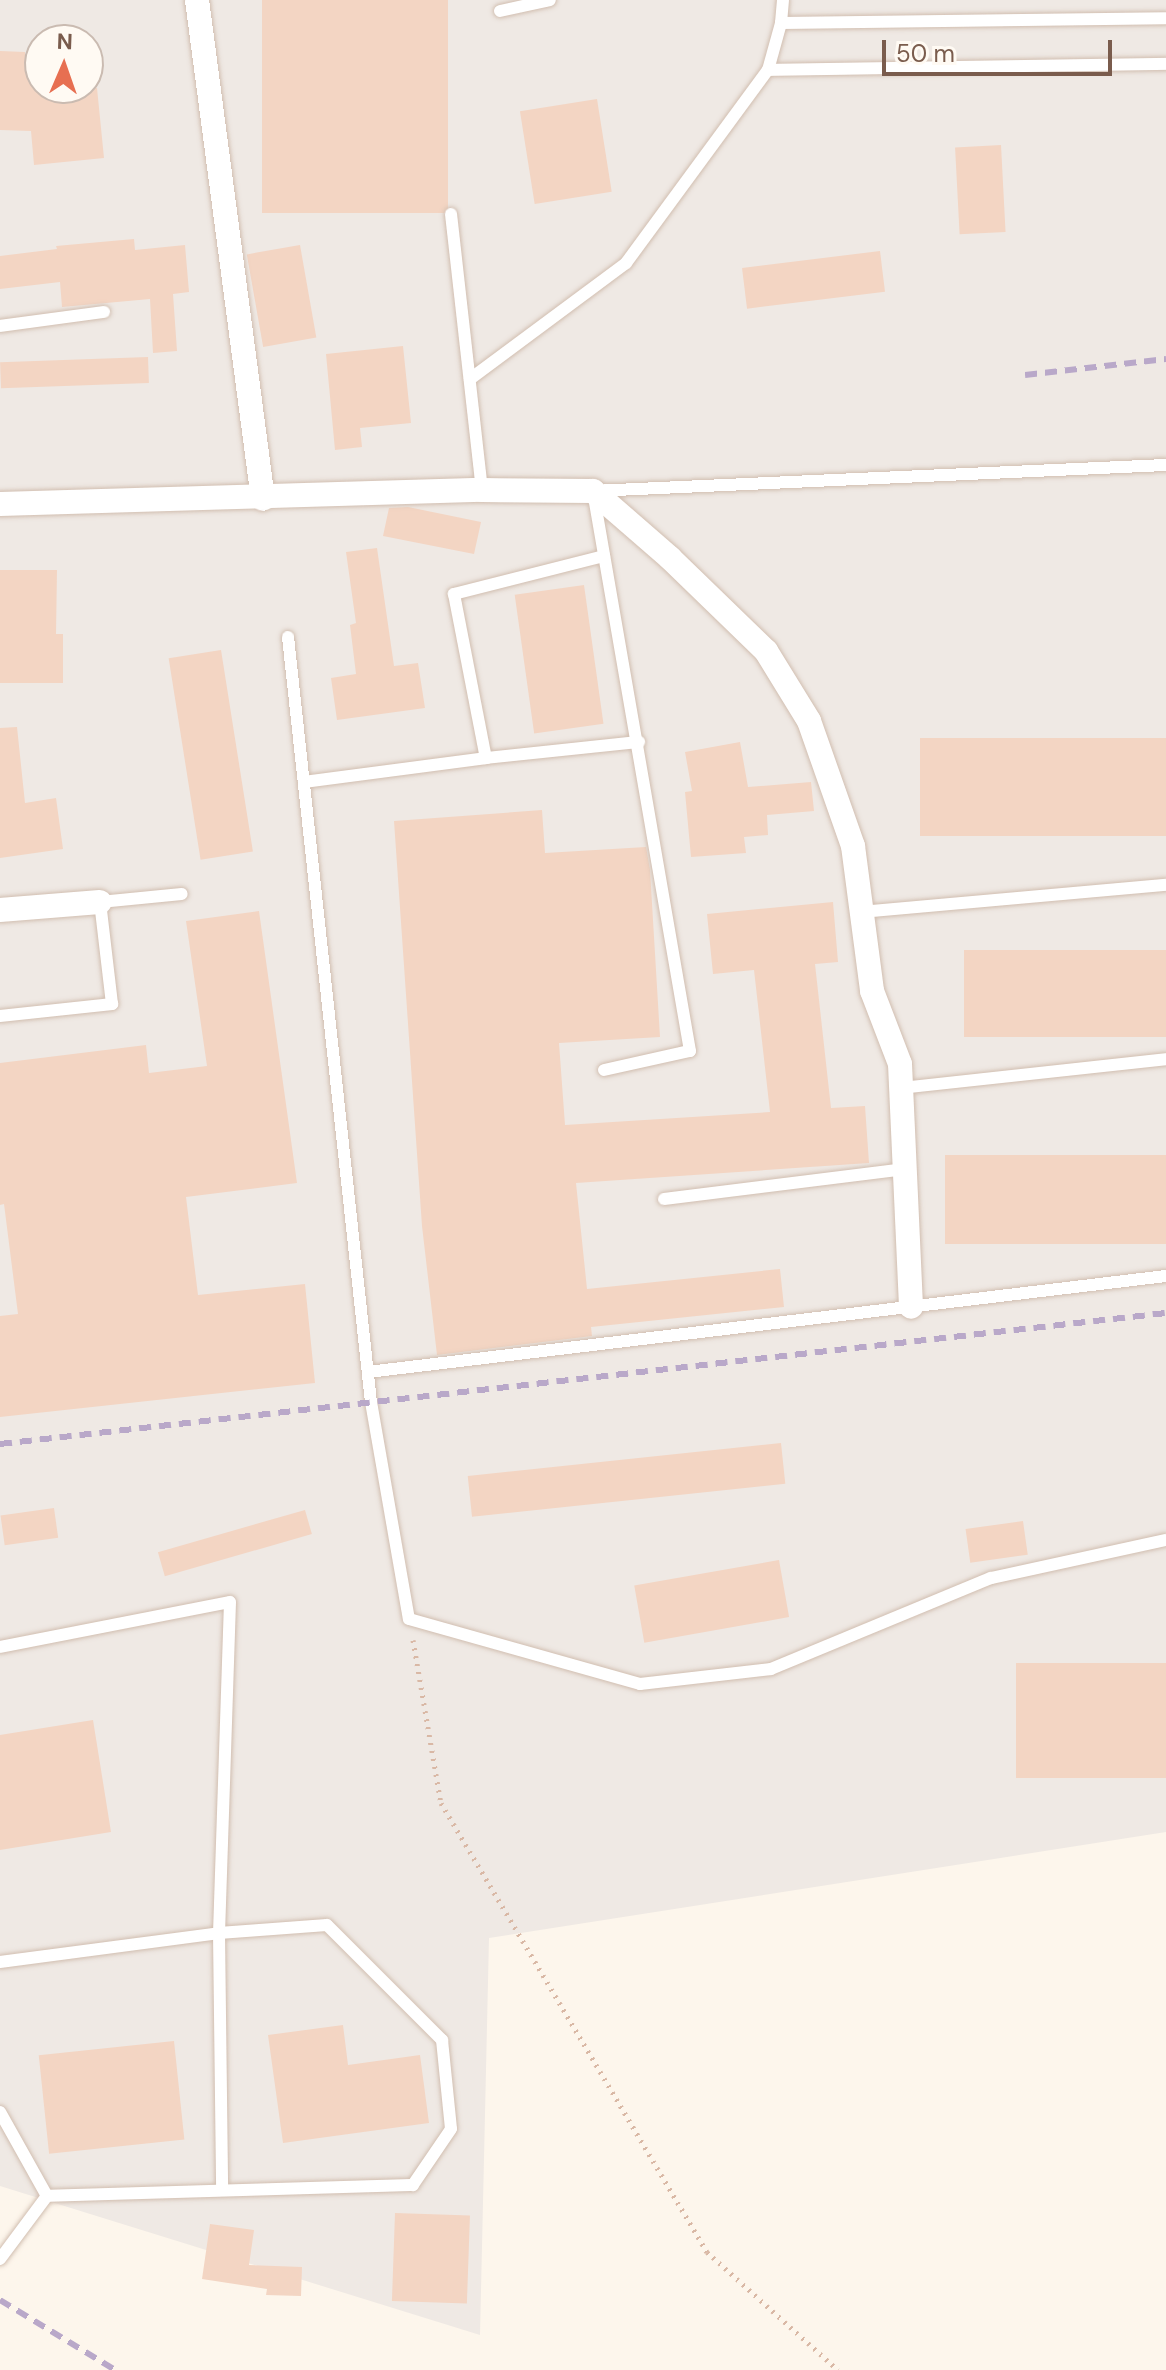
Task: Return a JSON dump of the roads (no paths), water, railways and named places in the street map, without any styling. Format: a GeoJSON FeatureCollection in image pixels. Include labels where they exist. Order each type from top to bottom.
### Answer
{"type":"FeatureCollection","features":[{"type":"Feature","properties":{"kind":"street"},"geometry":{"type":"LineString","coordinates":[[197,0],[263,499]]}},
{"type":"Feature","properties":{"kind":"street"},"geometry":{"type":"LineString","coordinates":[[0,504],[263,499],[482,490],[593,491],[670,558],[766,651],[809,721],[853,846],[872,991],[900,1064],[911,1307]]}},
{"type":"Feature","properties":{"kind":"street"},"geometry":{"type":"LineString","coordinates":[[0,910],[100,902]]}},
{"type":"Feature","properties":{"kind":"lane"},"geometry":{"type":"LineString","coordinates":[[500,11],[550,0]]}},
{"type":"Feature","properties":{"kind":"lane"},"geometry":{"type":"LineString","coordinates":[[470,379],[626,263],[768,70],[781,23],[783,0]]}},
{"type":"Feature","properties":{"kind":"lane"},"geometry":{"type":"LineString","coordinates":[[781,23],[1166,18]]}},
{"type":"Feature","properties":{"kind":"lane"},"geometry":{"type":"LineString","coordinates":[[768,70],[1166,64]]}},
{"type":"Feature","properties":{"kind":"lane"},"geometry":{"type":"LineString","coordinates":[[451,214],[482,490]]}},
{"type":"Feature","properties":{"kind":"lane"},"geometry":{"type":"LineString","coordinates":[[0,326],[104,312]]}},
{"type":"Feature","properties":{"kind":"lane"},"geometry":{"type":"LineString","coordinates":[[604,1070],[690,1051],[639,742],[593,491],[1166,465]]}},
{"type":"Feature","properties":{"kind":"lane"},"geometry":{"type":"LineString","coordinates":[[486,758],[454,594],[604,556]]}},
{"type":"Feature","properties":{"kind":"lane"},"geometry":{"type":"LineString","coordinates":[[288,637],[368,1372],[409,1619],[640,1684],[771,1669],[991,1578],[1166,1540]]}},
{"type":"Feature","properties":{"kind":"lane"},"geometry":{"type":"LineString","coordinates":[[304,782],[639,742]]}},
{"type":"Feature","properties":{"kind":"lane"},"geometry":{"type":"LineString","coordinates":[[861,912],[1166,885]]}},
{"type":"Feature","properties":{"kind":"lane"},"geometry":{"type":"LineString","coordinates":[[0,1016],[112,1004],[100,902],[182,894]]}},
{"type":"Feature","properties":{"kind":"lane"},"geometry":{"type":"LineString","coordinates":[[901,1088],[1166,1059]]}},
{"type":"Feature","properties":{"kind":"lane"},"geometry":{"type":"LineString","coordinates":[[664,1199],[905,1169]]}},
{"type":"Feature","properties":{"kind":"lane"},"geometry":{"type":"LineString","coordinates":[[368,1372],[1166,1276]]}},
{"type":"Feature","properties":{"kind":"lane"},"geometry":{"type":"LineString","coordinates":[[0,1647],[230,1602],[219,1933],[222,2190]]}},
{"type":"Feature","properties":{"kind":"lane"},"geometry":{"type":"LineString","coordinates":[[0,1962],[219,1933],[327,1925],[442,2040],[451,2129],[413,2185],[47,2196]]}},
{"type":"Feature","properties":{"kind":"lane"},"geometry":{"type":"LineString","coordinates":[[0,2112],[47,2196]]}},
{"type":"Feature","properties":{"kind":"lane"},"geometry":{"type":"LineString","coordinates":[[0,2259],[47,2196]]}},
{"type":"Feature","properties":{"kind":"railway"},"geometry":{"type":"LineString","coordinates":[[1025,375],[1166,359]]}},
{"type":"Feature","properties":{"kind":"railway"},"geometry":{"type":"LineString","coordinates":[[0,1444],[1166,1313]]}},
{"type":"Feature","properties":{"kind":"railway"},"geometry":{"type":"LineString","coordinates":[[0,2300],[115,2370]]}}]}
